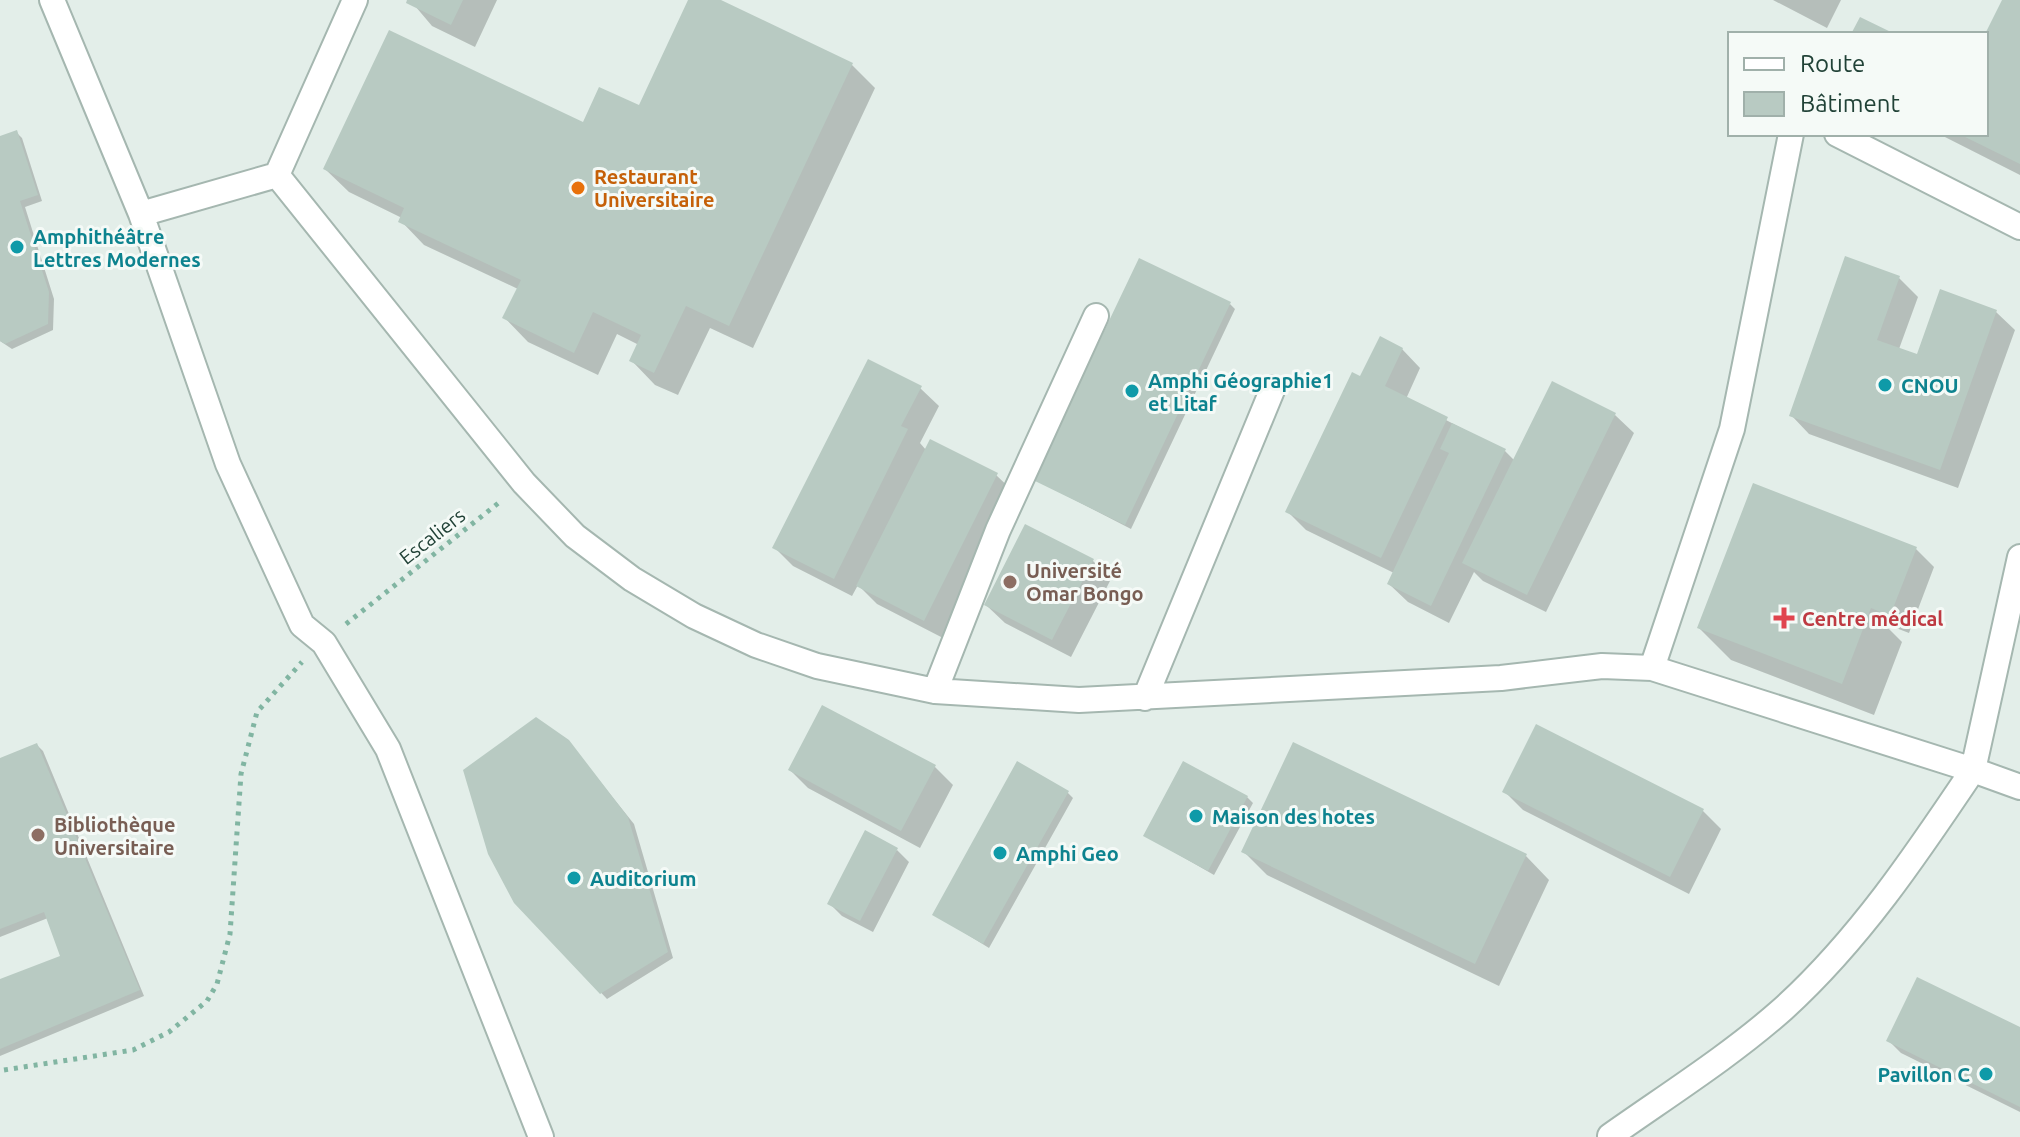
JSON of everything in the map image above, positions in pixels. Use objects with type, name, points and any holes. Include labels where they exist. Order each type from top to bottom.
[{"type":"lane","points":[[52,0],[141,214],[228,464],[302,625],[324,643],[388,749],[541,1137]]},
{"type":"lane","points":[[141,214],[277,175],[355,0]]},
{"type":"lane","points":[[1652,668],[1732,429],[1791,136]]},
{"type":"lane","points":[[1841,136],[2020,227]]},
{"type":"lane","points":[[277,175],[524,483],[575,536],[632,579],[694,616],[756,645],[817,666],[935,691],[1064,700],[1501,678],[1602,666],[1652,668],[2020,787]]},
{"type":"lane","points":[[935,691],[998,530],[1096,316]]},
{"type":"lane","points":[[1145,698],[1273,388]]},
{"type":"lane","points":[[1610,1136],[1783,1008],[1869,919],[1973,770],[2020,557]]},
{"type":"path","name":"Escaliers","points":[[359,613],[524,483]]},
{"type":"path","points":[[4,1070],[133,1050],[169,1032],[207,1001],[217,984],[230,934],[238,856],[241,774],[257,712],[324,643]]},
{"type":"building","points":[[407,0],[463,0],[451,25],[406,3]]},
{"type":"building","name":"Restaurant Universitaire","points":[[688,0],[721,0],[853,63],[729,326],[686,306],[654,373],[629,361],[641,335],[593,312],[574,353],[502,318],[521,280],[398,222],[404,208],[323,169],[389,30],[583,122],[599,87],[639,105]]},
{"type":"building","points":[[2002,0],[2020,0],[2020,164],[1963,136],[1988,136],[1986,32]]},
{"type":"building","points":[[1860,17],[1891,32],[1852,32]]},
{"type":"building","name":"Amphithéâtre Lettres Modernes","points":[[17,130],[38,195],[20,201],[49,292],[48,324],[5,344],[0,341],[0,136]]},
{"type":"building","name":"CNOU","points":[[1845,256],[1900,276],[1877,340],[1917,354],[1940,289],[1997,310],[1940,470],[1789,416]]},
{"type":"building","name":"Amphi Géographie1 et Litaf","points":[[1139,258],[1231,302],[1125,525],[1033,480]]},
{"type":"building","points":[[1380,336],[1403,348],[1385,386],[1448,417],[1381,558],[1285,512],[1352,372],[1360,376]]},
{"type":"building","points":[[868,359],[922,386],[901,426],[908,429],[834,579],[772,548]]},
{"type":"building","points":[[1552,381],[1616,413],[1527,595],[1462,563]]},
{"type":"building","points":[[1452,423],[1506,449],[1431,606],[1387,584],[1449,453],[1440,449]]},
{"type":"building","points":[[930,439],[998,473],[924,621],[856,586]]},
{"type":"building","points":[[1753,483],[1917,547],[1890,616],[1871,608],[1842,684],[1697,628]]},
{"type":"building","points":[[1025,524],[1094,559],[1052,640],[984,605]]},
{"type":"building","points":[[822,705],[936,765],[901,831],[788,770]]},
{"type":"building","name":"Auditorium","points":[[536,717],[569,740],[628,817],[668,952],[600,994],[514,903],[488,854],[463,770]]},
{"type":"building","points":[[1536,724],[1704,809],[1670,877],[1502,792]]},
{"type":"building","points":[[1293,742],[1527,854],[1475,964],[1241,852]]},
{"type":"building","name":"Bibliothèque Universitaire","points":[[37,743],[140,990],[0,1049],[0,979],[60,956],[44,912],[0,929],[0,758]]},
{"type":"building","name":"Amphi Geo","points":[[1017,761],[1069,791],[983,944],[932,915]]},
{"type":"building","name":"Maison des hotes","points":[[1183,761],[1248,796],[1208,871],[1143,836]]},
{"type":"building","points":[[865,830],[898,848],[860,921],[827,904]]},
{"type":"building","name":"Pavillon C","points":[[1917,977],[2020,1027],[2020,1107],[1886,1041]]},
{"type":"place","name":"Restaurant Universitaire","points":[[578,188]]},
{"type":"place","name":"Amphithéâtre Lettres Modernes","points":[[17,247]]},
{"type":"place","name":"CNOU","points":[[1885,385]]},
{"type":"place","name":"Amphi Géographie1 et Litaf","points":[[1132,391]]},
{"type":"place","name":"Université Omar Bongo","points":[[1010,582]]},
{"type":"place","name":"Centre médical","points":[[1784,618]]},
{"type":"place","name":"Maison des hotes","points":[[1196,816]]},
{"type":"place","name":"Bibliothèque Universitaire","points":[[38,835]]},
{"type":"place","name":"Amphi Geo","points":[[1000,853]]},
{"type":"place","name":"Auditorium","points":[[574,878]]},
{"type":"place","name":"Pavillon C","points":[[1986,1074]]}]
